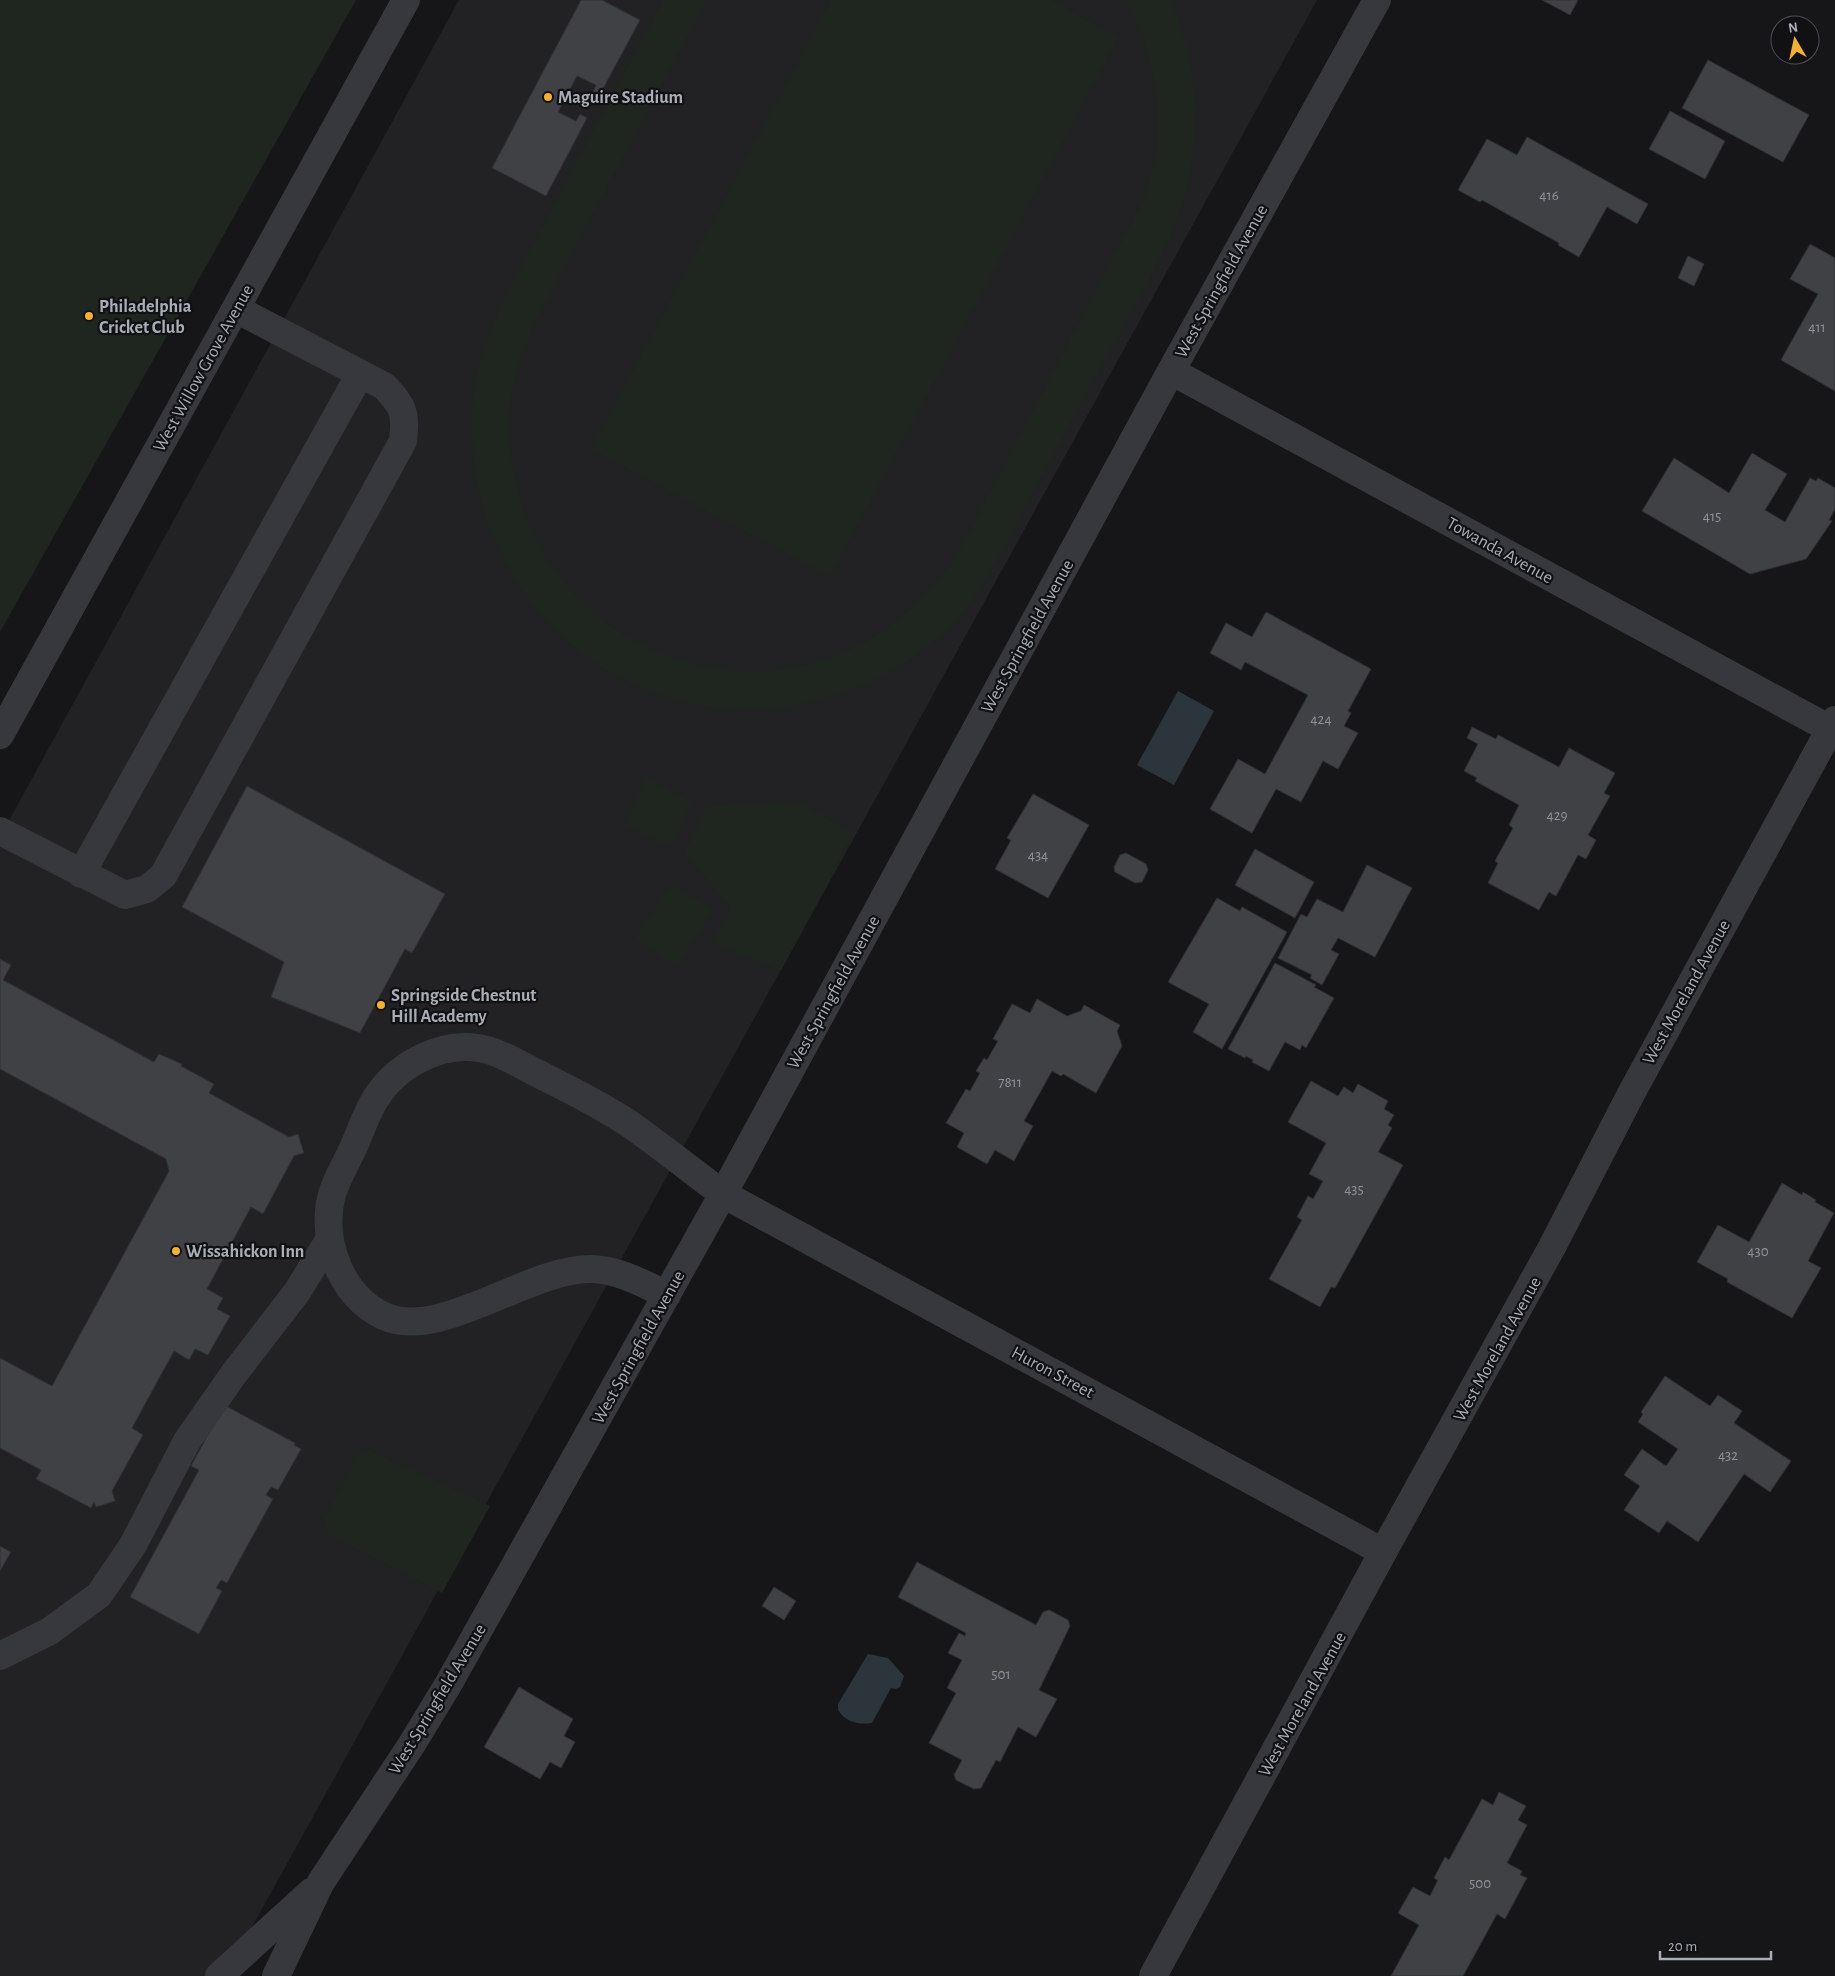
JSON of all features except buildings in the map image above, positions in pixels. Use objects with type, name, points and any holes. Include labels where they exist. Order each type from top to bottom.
[{"type":"street","name":"West Willow Grove Avenue","points":[[1,730],[406,0]]},
{"type":"street","name":"West Springfield Avenue","points":[[276,1976],[321,1882],[412,1744],[449,1683],[667,1295],[1171,371],[1377,0]]},
{"type":"street","points":[[0,831],[81,874],[126,895],[147,889],[163,876],[403,442],[405,422],[401,404],[384,386],[236,309]]},
{"type":"street","name":"Towanda Avenue","points":[[1171,371],[1832,725]]},
{"type":"street","points":[[81,874],[360,374]]},
{"type":"street","name":"West Moreland Avenue","points":[[1153,1976],[1383,1552],[1552,1247],[1636,1084],[1832,725]]},
{"type":"street","name":"Huron Street","points":[[329,1240],[328,1221],[333,1193],[375,1099],[401,1070],[424,1057],[453,1048],[478,1048],[502,1056],[602,1107],[630,1124],[723,1194],[1383,1552]]},
{"type":"street","points":[[329,1240],[340,1272],[350,1288],[366,1304],[384,1316],[406,1322],[457,1312],[560,1273],[590,1269],[623,1274],[667,1295]]},
{"type":"street","points":[[0,1656],[50,1630],[99,1595],[132,1545],[187,1442],[233,1375],[297,1292],[329,1240]]},
{"type":"street","points":[[219,1976],[321,1882]]},
{"type":"shaded area","name":"Philadelphia Cricket Club","points":[[0,0],[356,0],[0,632]]},
{"type":"shaded area","name":"Springside Chestnut Hill Academy","points":[[459,0],[1317,0],[225,1976],[0,1976],[0,837]]},
{"type":"shaded area","points":[[663,0],[707,0],[533,326],[517,371],[511,398],[509,415],[510,449],[520,499],[532,531],[558,574],[591,610],[630,638],[673,658],[719,669],[767,671],[815,663],[862,644],[889,627],[914,606],[936,583],[956,557],[1145,197],[1156,156],[1158,116],[1156,95],[1149,55],[1125,0],[1170,0],[1181,27],[1189,56],[1194,86],[1194,146],[1190,175],[1172,232],[1148,281],[999,557],[978,593],[950,627],[935,641],[885,674],[849,691],[830,697],[760,709],[694,704],[632,684],[578,650],[532,604],[498,548],[477,484],[472,414],[473,399],[478,370],[492,327],[504,299]]},
{"type":"shaded area","points":[[831,0],[1051,0],[1119,37],[830,577],[591,449]]},
{"type":"shaded area","points":[[1178,691],[1214,711],[1174,785],[1137,765]]},
{"type":"shaded area","points":[[646,778],[693,802],[670,847],[624,825]]},
{"type":"shaded area","points":[[799,802],[854,833],[781,971],[712,943],[731,908],[684,853],[707,806]]},
{"type":"shaded area","points":[[671,883],[713,910],[677,966],[635,939]]},
{"type":"shaded area","points":[[370,1450],[490,1506],[442,1593],[328,1534],[324,1519],[358,1454]]},
{"type":"shaded area","points":[[868,1654],[888,1658],[904,1676],[900,1687],[896,1689],[891,1688],[872,1723],[861,1724],[848,1720],[841,1714],[838,1710],[838,1704]]},
{"type":"place","name":"Maguire Stadium","points":[[548,97]]},
{"type":"place","name":"Philadelphia Cricket Club","points":[[89,316]]},
{"type":"place","name":"Springside Chestnut Hill Academy","points":[[381,1005]]},
{"type":"place","name":"Wissahickon Inn","points":[[176,1251]]}]
